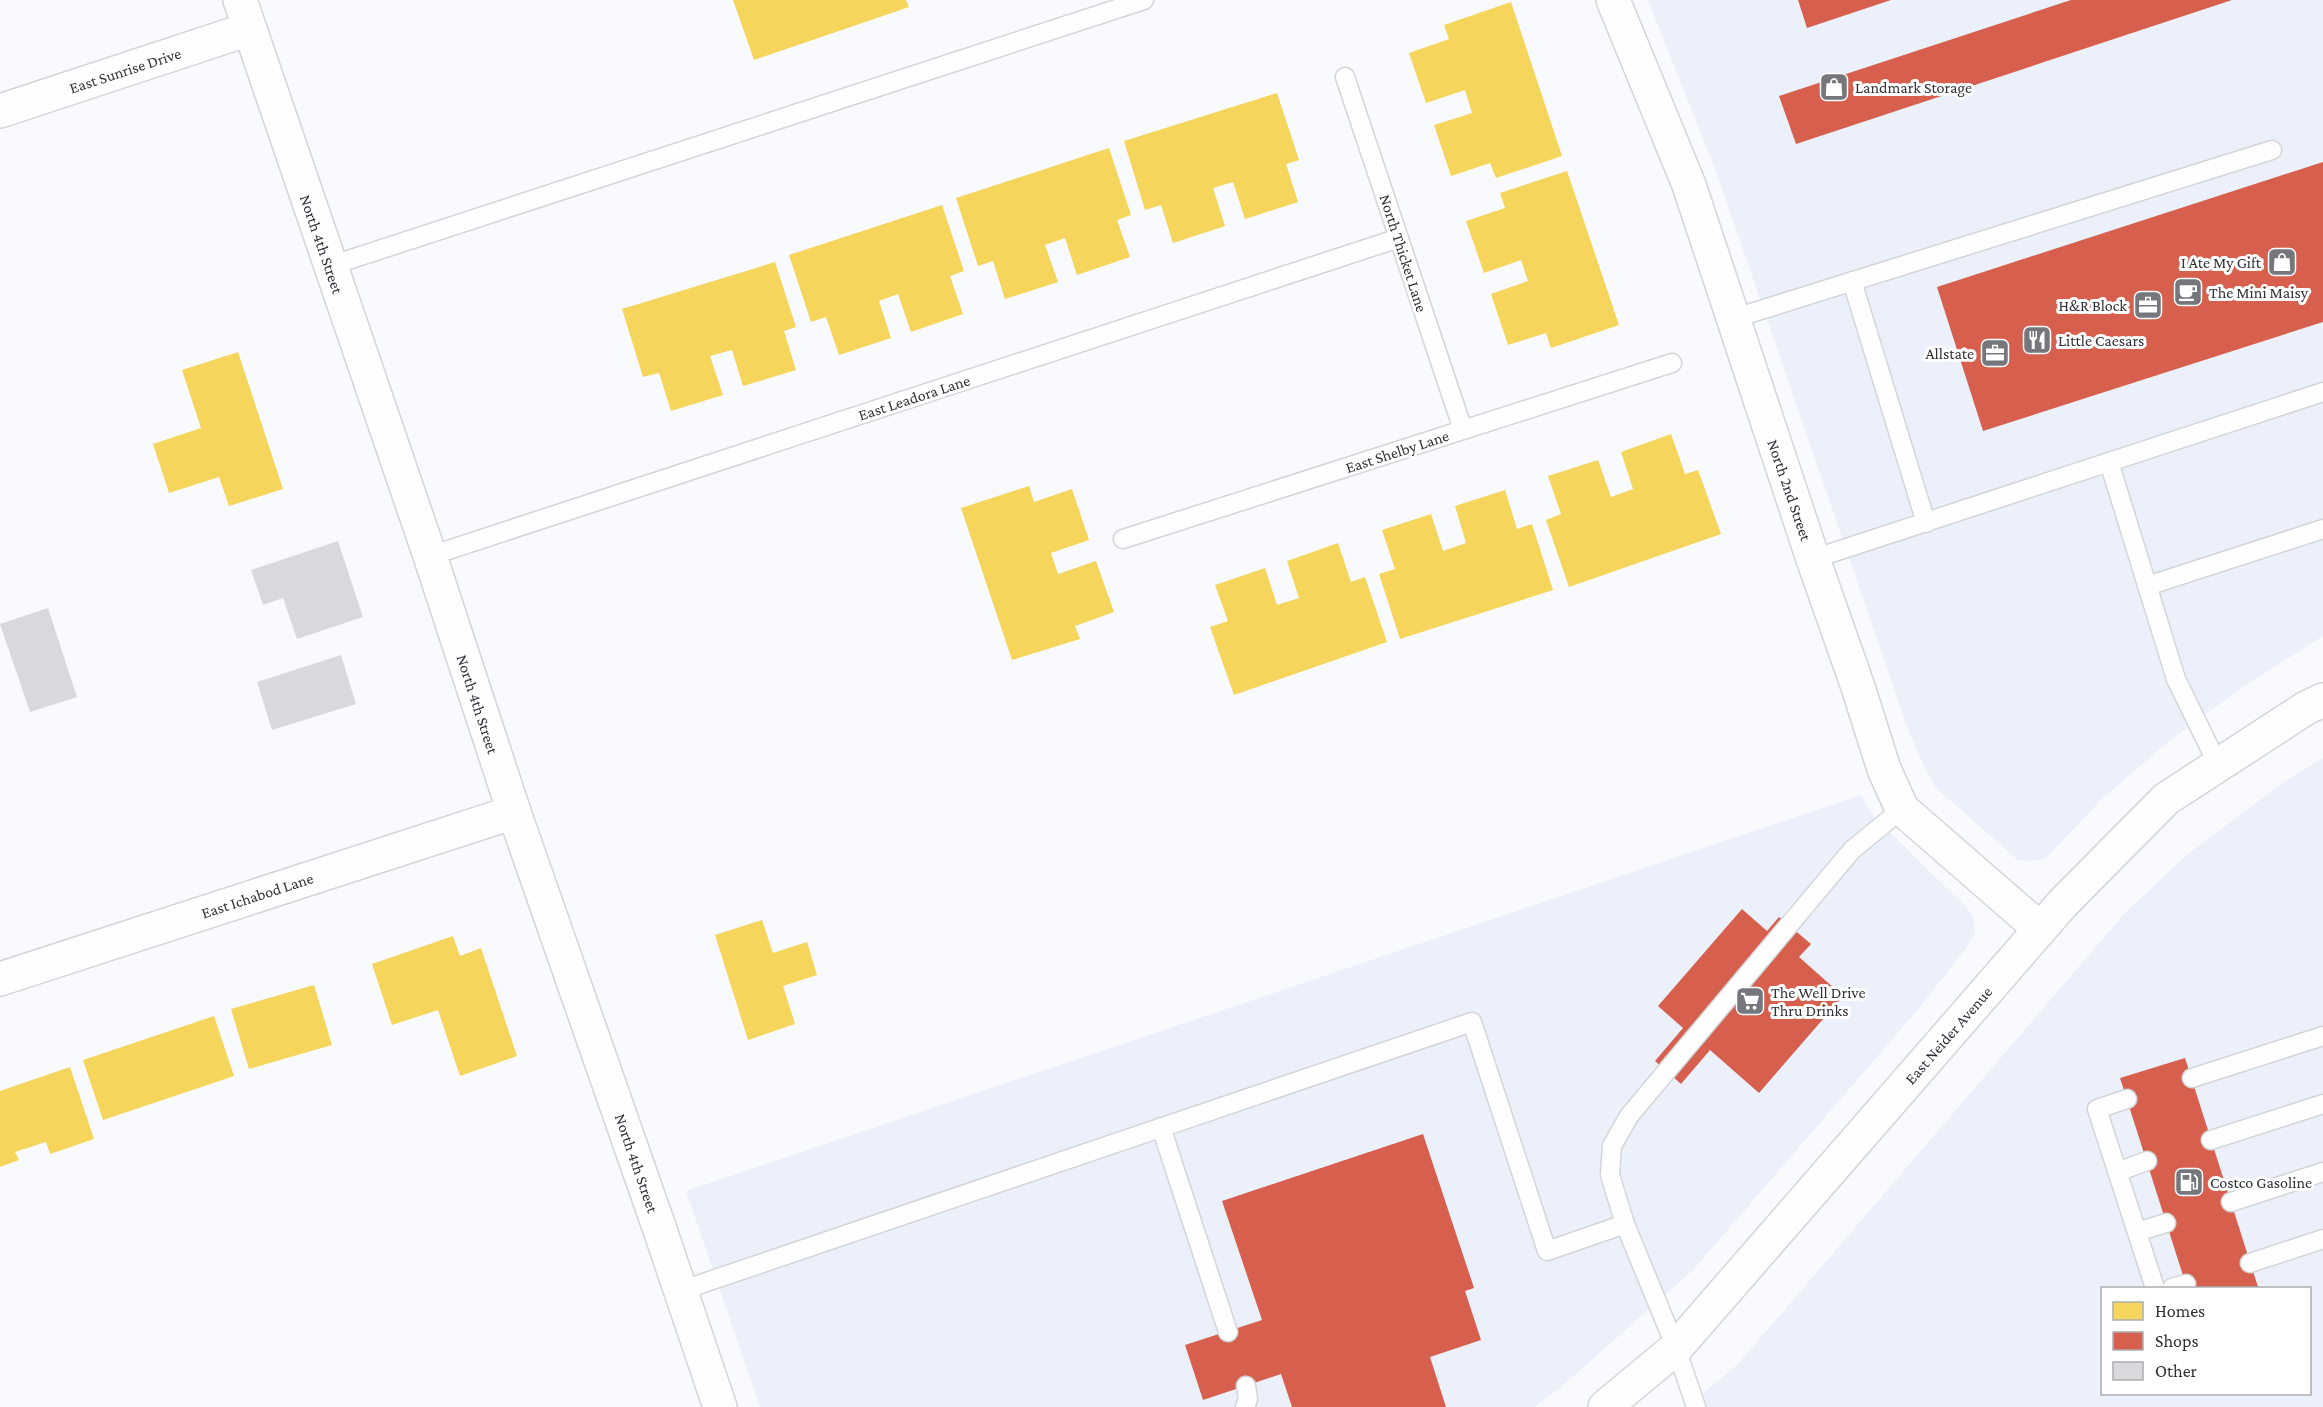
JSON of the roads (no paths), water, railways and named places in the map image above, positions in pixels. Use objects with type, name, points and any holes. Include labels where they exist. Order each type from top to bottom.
[{"type":"main road","name":"North 2nd Street","points":[[1613,0],[1689,185],[1884,770],[1902,809],[2040,929]]},
{"type":"main road","name":"North 4th Street","points":[[244,14],[430,556],[514,812],[720,1407]]},
{"type":"main road","name":"East Sunrise Drive","points":[[0,111],[244,14]]},
{"type":"main road","name":"East Neider Avenue","points":[[1605,1407],[1677,1348],[2063,903],[2166,799],[2323,700]]},
{"type":"main road","name":"East Ichabod Lane","points":[[0,979],[514,812]]},
{"type":"lane","points":[[330,266],[1144,0]]},
{"type":"lane","name":"North Thicket Lane","points":[[1345,77],[1463,430]]},
{"type":"lane","points":[[1732,319],[2272,150]]},
{"type":"lane","name":"East Leadora Lane","points":[[430,556],[1399,238]]},
{"type":"lane","points":[[1852,281],[1926,522]]},
{"type":"lane","name":"East Shelby Lane","points":[[1123,539],[1672,363]]},
{"type":"lane","points":[[1813,559],[2323,392]]},
{"type":"lane","points":[[2109,462],[2176,679],[2218,765]]},
{"type":"lane","points":[[2147,586],[2323,529]]},
{"type":"lane","points":[[1696,1407],[1677,1348],[1625,1224],[1610,1175],[1612,1146],[1629,1116],[1852,850],[1902,809]]},
{"type":"lane","points":[[680,1291],[1472,1022],[1547,1251],[1625,1224]]},
{"type":"lane","points":[[2192,1078],[2323,1036]]},
{"type":"lane","points":[[2127,1099],[2097,1109],[2155,1287]]},
{"type":"lane","points":[[2211,1140],[2323,1104]]},
{"type":"lane","points":[[1161,1128],[1228,1332]]},
{"type":"lane","points":[[2117,1172],[2147,1161]]},
{"type":"lane","points":[[2231,1202],[2323,1172]]},
{"type":"lane","points":[[2137,1232],[2166,1223]]},
{"type":"lane","points":[[2250,1263],[2323,1239]]},
{"type":"lane","points":[[1245,1407],[1248,1399],[1246,1386]]},
{"type":"place","name":"Landmark Storage","points":[[1834,87]]},
{"type":"place","name":"I Ate My Gift","points":[[2282,262]]},
{"type":"place","name":"The Mini Maisy","points":[[2188,292]]},
{"type":"place","name":"H&R Block","points":[[2148,305]]},
{"type":"place","name":"Little Caesars","points":[[2037,340]]},
{"type":"place","name":"Allstate","points":[[1995,353]]},
{"type":"place","name":"The Well Drive Thru Drinks","points":[[1750,1001]]},
{"type":"place","name":"Costco Gasoline","points":[[2189,1182]]}]
